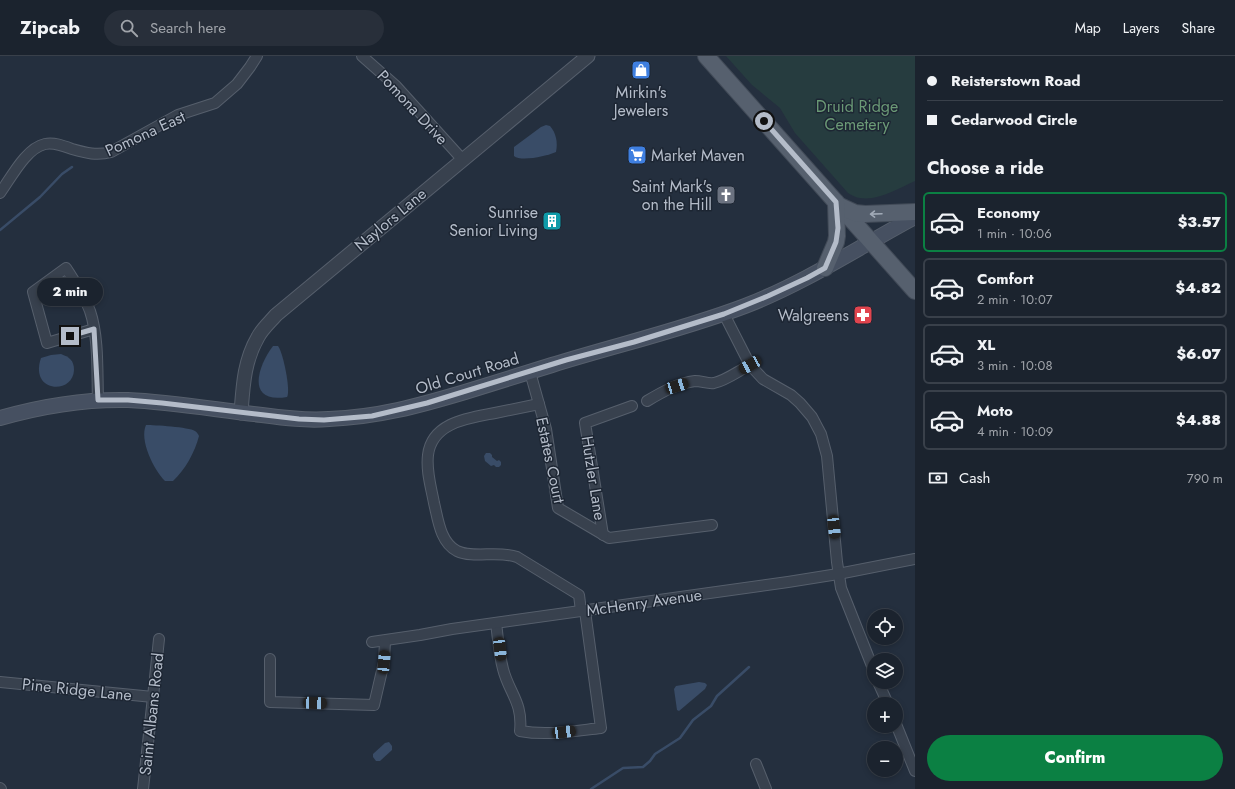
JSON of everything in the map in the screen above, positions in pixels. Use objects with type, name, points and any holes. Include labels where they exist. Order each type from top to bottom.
[{"type":"main road","points":[[706,56],[915,291]]},
{"type":"main road","points":[[837,204],[855,213],[915,212]]},
{"type":"main road","points":[[825,268],[836,242],[837,204]]},
{"type":"main road","name":"Old Court Road","points":[[0,418],[71,402],[98,400],[128,400],[299,419],[324,420],[372,416],[427,403],[566,360],[634,342],[724,314],[789,287],[915,216]]},
{"type":"street","name":"Pomona East","points":[[0,193],[29,152],[37,147],[46,144],[54,144],[95,154],[112,152],[178,115],[215,103],[236,84],[257,56]]},
{"type":"street","name":"Pomona Drive","points":[[362,56],[396,86],[462,159]]},
{"type":"street","name":"Naylors Lane","points":[[241,413],[245,369],[248,356],[258,336],[265,328],[296,298],[588,56]]},
{"type":"street","points":[[94,329],[47,343],[33,292],[66,268],[83,295],[90,312],[94,329],[98,400]]},
{"type":"street","points":[[724,314],[750,365],[763,379],[791,395],[804,407],[812,417],[821,434],[827,456],[838,574],[847,603],[867,653]]},
{"type":"street","points":[[647,401],[666,390],[688,383],[703,381],[711,383],[725,379],[750,365]]},
{"type":"street","name":"Estates Court","points":[[530,372],[546,429],[558,508],[609,538],[712,525]]},
{"type":"street","points":[[496,623],[503,671],[516,698],[519,710],[521,720],[520,731],[551,734],[601,728],[583,611],[579,595],[516,557],[507,554],[463,553],[450,546],[440,530],[428,474],[428,454],[430,446],[440,431],[449,425],[470,418],[539,404]]},
{"type":"street","name":"Hutzler Lane","points":[[603,535],[585,423],[632,406]]},
{"type":"street","name":"McHenry Avenue","points":[[372,642],[452,629],[838,574],[915,559]]},
{"type":"street","name":"Saint Albans Road","points":[[143,789],[159,639]]},
{"type":"street","points":[[270,660],[270,702],[374,705],[384,662],[385,641]]},
{"type":"street","name":"Pine Ridge Lane","points":[[0,682],[153,697]]},
{"type":"street","points":[[900,733],[915,771]]},
{"type":"street","points":[[756,764],[766,789]]},
{"type":"green space","name":"Druid Ridge Cemetery","points":[[726,56],[915,56],[915,181],[882,196],[874,198],[858,198],[848,193],[795,133],[780,108],[752,85]]},
{"type":"water","points":[[546,125],[550,126],[555,135],[557,141],[556,152],[541,157],[517,158],[514,156],[514,147]]},
{"type":"water","points":[[273,346],[278,346],[282,356],[288,387],[287,397],[274,398],[265,395],[260,389],[260,373],[267,355]]},
{"type":"water","points":[[61,354],[70,359],[73,364],[74,370],[72,378],[67,384],[60,386],[46,384],[41,378],[39,370],[41,358]]},
{"type":"water","points":[[146,425],[186,428],[197,432],[199,436],[189,460],[182,472],[173,481],[165,481],[156,470],[152,462],[144,439]]},
{"type":"water","points":[[486,453],[490,453],[497,461],[499,460],[501,465],[499,467],[494,465],[491,466],[485,461],[484,456]]},
{"type":"water","points":[[699,682],[707,685],[705,689],[679,711],[677,710],[674,689],[676,686]]},
{"type":"water","points":[[389,742],[392,746],[392,750],[380,761],[376,761],[373,754],[385,743]]},
{"type":"waterway","points":[[0,230],[40,197],[62,174],[72,167]]},
{"type":"waterway","points":[[591,789],[623,768],[643,767],[655,754],[680,738],[693,720],[711,706],[717,696],[749,667]]},
{"type":"place","name":"Mirkin's Jewelers","points":[[641,70]]},
{"type":"place","name":"Market Maven","points":[[637,155]]},
{"type":"place","name":"Saint Mark's on the Hill","points":[[726,195]]},
{"type":"place","name":"Sunrise Senior Living","points":[[552,221]]},
{"type":"place","name":"Walgreens","points":[[863,315]]},
{"type":"route","points":[[70,336],[94,329],[98,400],[128,400],[162,403],[274,417],[324,420],[372,416],[427,403],[566,360],[634,342],[746,306],[789,287],[825,268],[837,236],[836,202],[764,121]]}]
